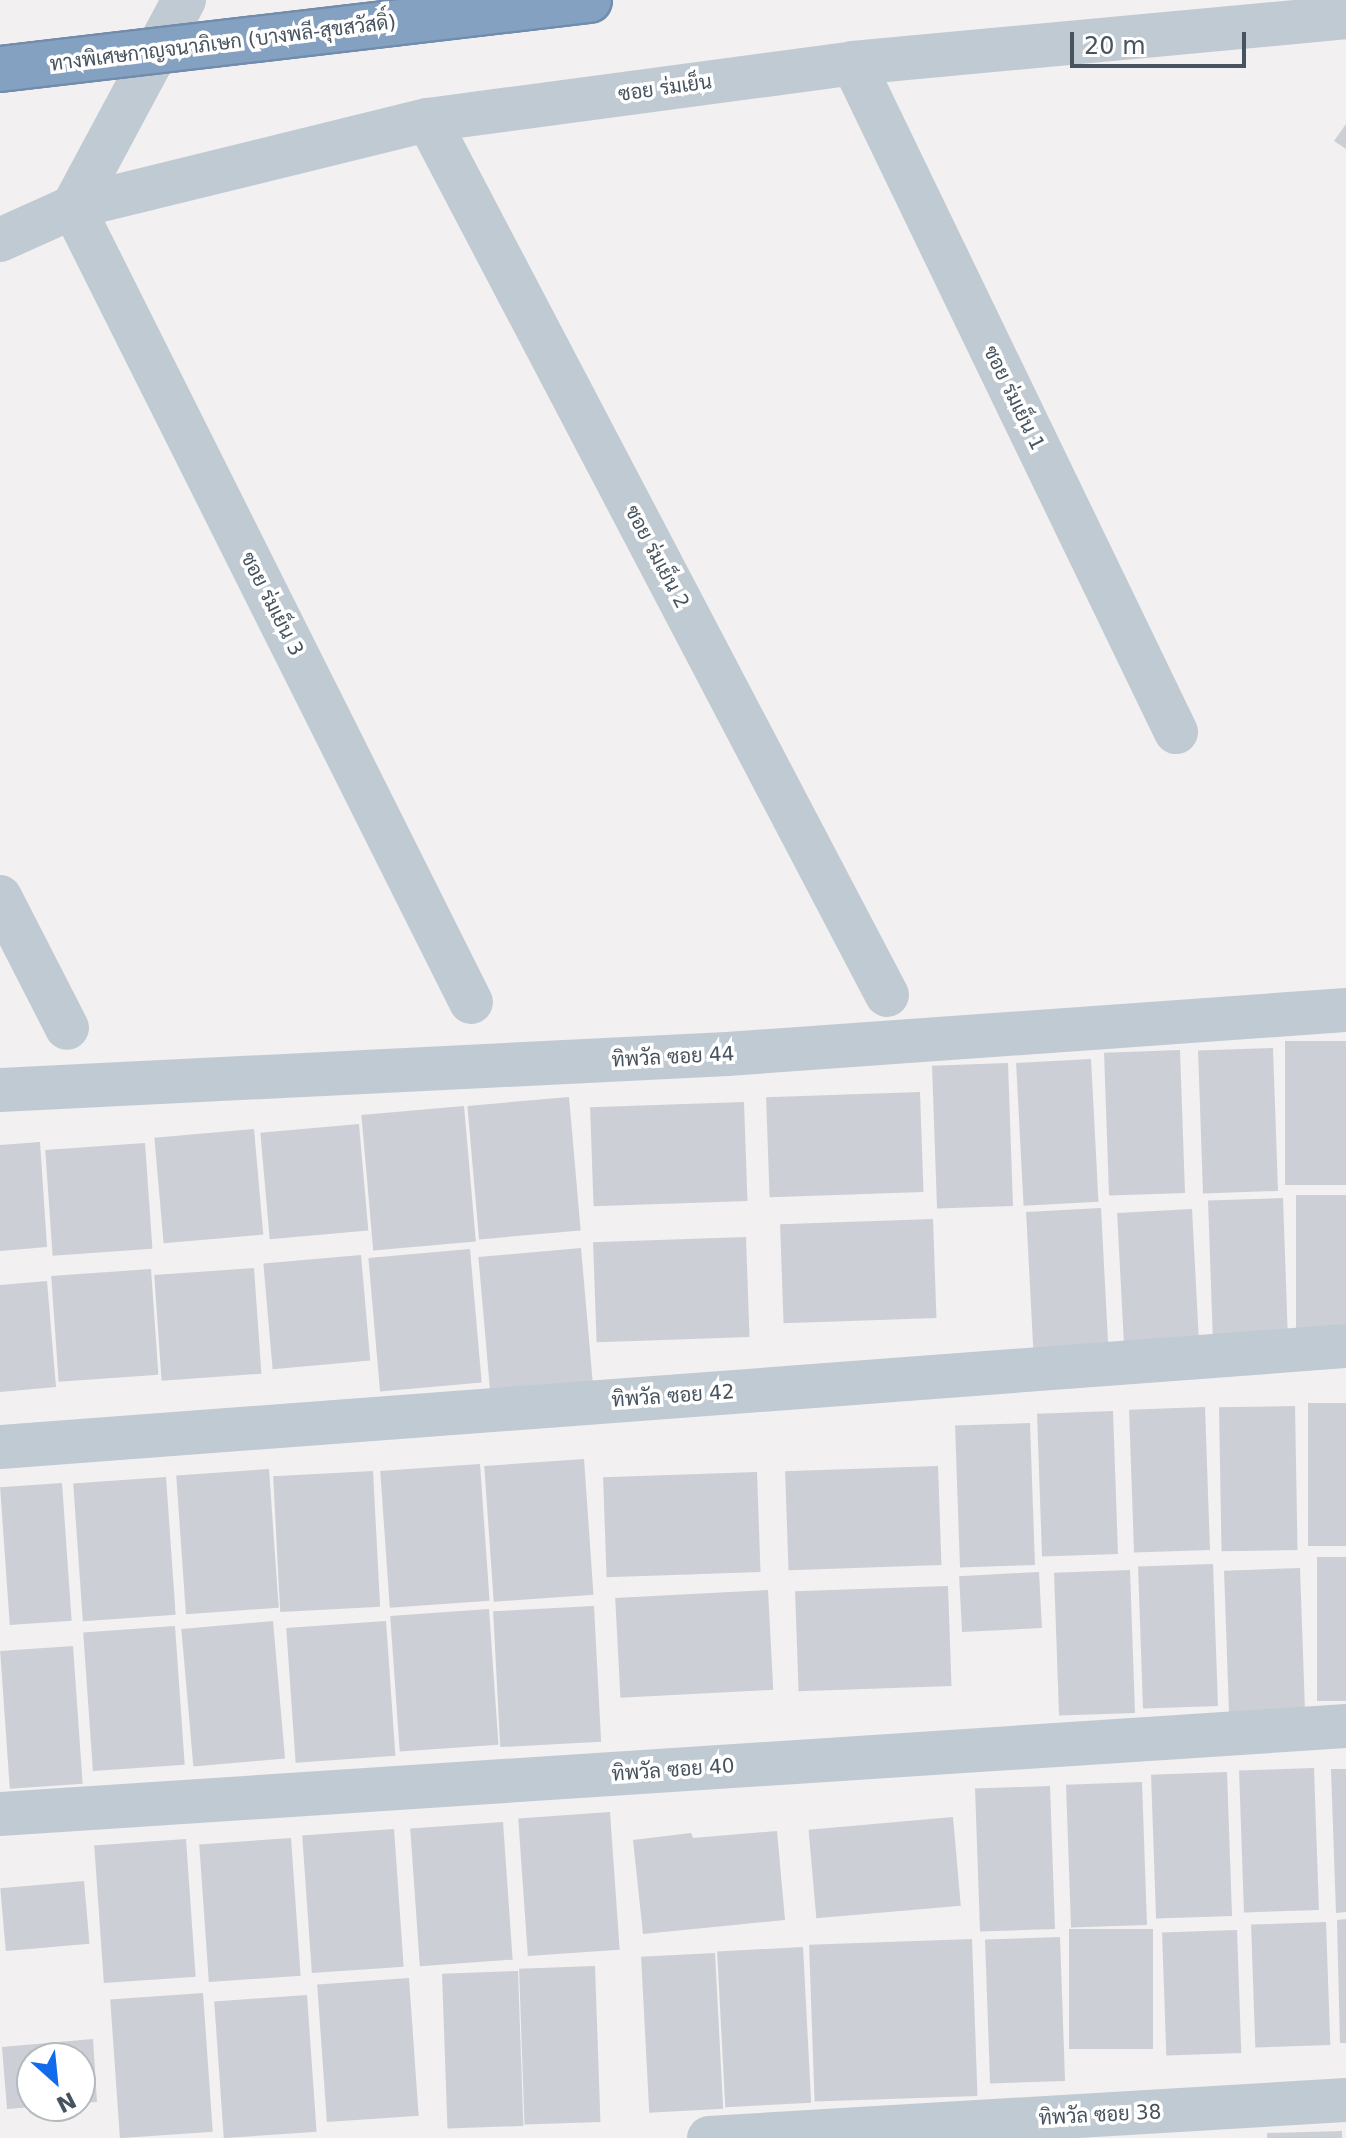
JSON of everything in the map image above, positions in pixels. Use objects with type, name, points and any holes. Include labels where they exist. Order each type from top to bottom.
[{"type":"highway","name":"ทางพิเศษกาญจนาภิเษก (บางพลี-สุขสวัสดิ์)","points":[[0,69],[589,0]]},
{"type":"street","points":[[73,207],[184,0]]},
{"type":"street","name":"ซอย ร่มเย็น","points":[[0,240],[73,207],[428,120],[853,63],[1346,17]]},
{"type":"street","name":"ซอย ร่มเย็น 1","points":[[853,63],[1176,732]]},
{"type":"street","name":"ซอย ร่มเย็น 2","points":[[428,120],[887,995]]},
{"type":"street","name":"ซอย ร่มเย็น 3","points":[[73,207],[471,1002]]},
{"type":"street","points":[[0,897],[67,1028]]},
{"type":"street","name":"ทิพวัล ซอย 44","points":[[0,1090],[727,1054],[1346,1010]]},
{"type":"street","name":"ทิพวัล ซอย 42","points":[[0,1447],[1346,1346]]},
{"type":"street","name":"ทิพวัล ซอย 40","points":[[0,1814],[1346,1726]]},
{"type":"street","name":"ทิพวัล ซอย 38","points":[[709,2138],[1346,2100]]},
{"type":"building","points":[[1346,124],[1346,149],[1334,141]]},
{"type":"building","points":[[1285,1041],[1346,1041],[1346,1185],[1285,1185]]},
{"type":"building","points":[[1273,1048],[1278,1191],[1203,1194],[1198,1051]]},
{"type":"building","points":[[1180,1050],[1185,1193],[1109,1196],[1104,1053]]},
{"type":"building","points":[[1091,1059],[1098,1202],[1024,1206],[1016,1063]]},
{"type":"building","points":[[1008,1063],[1013,1206],[937,1209],[932,1066]]},
{"type":"building","points":[[920,1092],[923,1192],[770,1197],[766,1097]]},
{"type":"building","points":[[569,1097],[581,1230],[479,1239],[467,1106]]},
{"type":"building","points":[[744,1102],[747,1201],[594,1206],[590,1107]]},
{"type":"building","points":[[464,1106],[476,1241],[373,1250],[361,1115]]},
{"type":"building","points":[[359,1124],[368,1231],[270,1239],[260,1133]]},
{"type":"building","points":[[254,1129],[263,1235],[164,1243],[154,1138]]},
{"type":"building","points":[[40,1142],[47,1247],[0,1251],[0,1145]]},
{"type":"building","points":[[145,1143],[152,1249],[53,1256],[45,1150]]},
{"type":"building","points":[[1296,1195],[1346,1195],[1346,1339],[1296,1339]]},
{"type":"building","points":[[1283,1198],[1288,1341],[1213,1344],[1208,1201]]},
{"type":"building","points":[[1101,1208],[1109,1352],[1034,1356],[1026,1212]]},
{"type":"building","points":[[1192,1209],[1199,1352],[1125,1356],[1117,1213]]},
{"type":"building","points":[[933,1219],[936,1318],[784,1323],[780,1224]]},
{"type":"building","points":[[746,1237],[749,1337],[597,1342],[593,1242]]},
{"type":"building","points":[[581,1248],[593,1383],[490,1392],[478,1257]]},
{"type":"building","points":[[470,1249],[482,1382],[380,1391],[368,1258]]},
{"type":"building","points":[[361,1255],[370,1361],[273,1369],[263,1264]]},
{"type":"building","points":[[254,1268],[261,1374],[162,1381],[154,1275]]},
{"type":"building","points":[[151,1269],[158,1375],[59,1382],[51,1276]]},
{"type":"building","points":[[47,1281],[56,1387],[0,1392],[0,1285]]},
{"type":"building","points":[[1308,1403],[1346,1403],[1346,1546],[1308,1546]]},
{"type":"building","points":[[1295,1406],[1298,1550],[1222,1551],[1219,1407]]},
{"type":"building","points":[[1205,1407],[1210,1550],[1134,1553],[1129,1410]]},
{"type":"building","points":[[1113,1411],[1118,1554],[1042,1557],[1037,1414]]},
{"type":"building","points":[[1030,1423],[1035,1565],[960,1568],[955,1426]]},
{"type":"building","points":[[584,1459],[593,1595],[494,1602],[484,1466]]},
{"type":"building","points":[[480,1464],[490,1601],[390,1608],[380,1471]]},
{"type":"building","points":[[938,1466],[941,1565],[789,1570],[785,1471]]},
{"type":"building","points":[[269,1469],[279,1608],[186,1614],[176,1475]]},
{"type":"building","points":[[373,1471],[380,1607],[280,1612],[273,1476]]},
{"type":"building","points":[[757,1472],[760,1572],[607,1577],[603,1477]]},
{"type":"building","points":[[166,1477],[176,1615],[83,1621],[73,1483]]},
{"type":"building","points":[[62,1483],[72,1621],[10,1625],[0,1487]]},
{"type":"building","points":[[1317,1557],[1346,1557],[1346,1701],[1317,1701]]},
{"type":"building","points":[[1213,1564],[1218,1706],[1143,1709],[1138,1567]]},
{"type":"building","points":[[1300,1568],[1305,1711],[1229,1714],[1224,1571]]},
{"type":"building","points":[[1130,1570],[1135,1713],[1059,1716],[1054,1573]]},
{"type":"building","points":[[1039,1572],[1042,1628],[962,1632],[959,1576]]},
{"type":"building","points":[[948,1586],[951,1686],[799,1691],[795,1591]]},
{"type":"building","points":[[768,1590],[773,1690],[620,1698],[615,1598]]},
{"type":"building","points":[[594,1606],[601,1742],[500,1747],[493,1611]]},
{"type":"building","points":[[489,1609],[498,1745],[400,1752],[390,1616]]},
{"type":"building","points":[[273,1621],[285,1758],[193,1766],[181,1629]]},
{"type":"building","points":[[386,1621],[395,1756],[296,1763],[286,1628]]},
{"type":"building","points":[[175,1626],[185,1765],[93,1771],[83,1632]]},
{"type":"building","points":[[73,1646],[83,1784],[10,1789],[0,1651]]},
{"type":"building","points":[[1314,1768],[1319,1910],[1244,1913],[1239,1771]]},
{"type":"building","points":[[1331,1769],[1346,1769],[1346,1912],[1336,1913]]},
{"type":"building","points":[[1227,1772],[1232,1916],[1156,1919],[1151,1775]]},
{"type":"building","points":[[1142,1782],[1147,1925],[1071,1928],[1066,1785]]},
{"type":"building","points":[[1050,1786],[1055,1929],[980,1932],[975,1789]]},
{"type":"building","points":[[610,1812],[620,1950],[528,1956],[518,1818]]},
{"type":"building","points":[[953,1817],[961,1906],[816,1918],[809,1830]]},
{"type":"building","points":[[503,1822],[513,1960],[420,1966],[410,1828]]},
{"type":"building","points":[[394,1829],[404,1967],[312,1973],[302,1835]]},
{"type":"building","points":[[777,1831],[785,1920],[643,1934],[633,1840],[691,1833],[693,1838]]},
{"type":"building","points":[[291,1838],[301,1976],[209,1982],[199,1844]]},
{"type":"building","points":[[186,1839],[196,1977],[104,1983],[94,1845]]},
{"type":"building","points":[[84,1881],[89,1944],[6,1951],[0,1888]]},
{"type":"building","points":[[1346,1919],[1346,2043],[1340,2043],[1337,1920]]},
{"type":"building","points":[[1326,1922],[1330,2045],[1255,2048],[1251,1925]]},
{"type":"building","points":[[1069,1929],[1153,1929],[1153,2049],[1069,2049]]},
{"type":"building","points":[[1237,1930],[1241,2053],[1166,2056],[1162,1933]]},
{"type":"building","points":[[1060,1937],[1065,2081],[990,2084],[985,1940]]},
{"type":"building","points":[[972,1939],[977,2096],[815,2102],[809,1945]]},
{"type":"building","points":[[803,1947],[811,2103],[725,2107],[717,1952]]},
{"type":"building","points":[[715,1953],[723,2109],[649,2113],[641,1957]]},
{"type":"building","points":[[595,1966],[600,2122],[524,2125],[519,1969]]},
{"type":"building","points":[[518,1971],[523,2126],[447,2129],[442,1974]]},
{"type":"building","points":[[409,1978],[419,2116],[327,2122],[317,1984]]},
{"type":"building","points":[[203,1993],[213,2132],[120,2138],[110,1999]]},
{"type":"building","points":[[307,1995],[317,2132],[224,2138],[214,2001]]},
{"type":"building","points":[[93,2039],[93,2042],[59,2042]]},
{"type":"building","points":[[16,2046],[16,2108],[7,2109],[2,2047]]},
{"type":"building","points":[[1342,2131],[1342,2138],[1267,2138],[1267,2133]]}]
